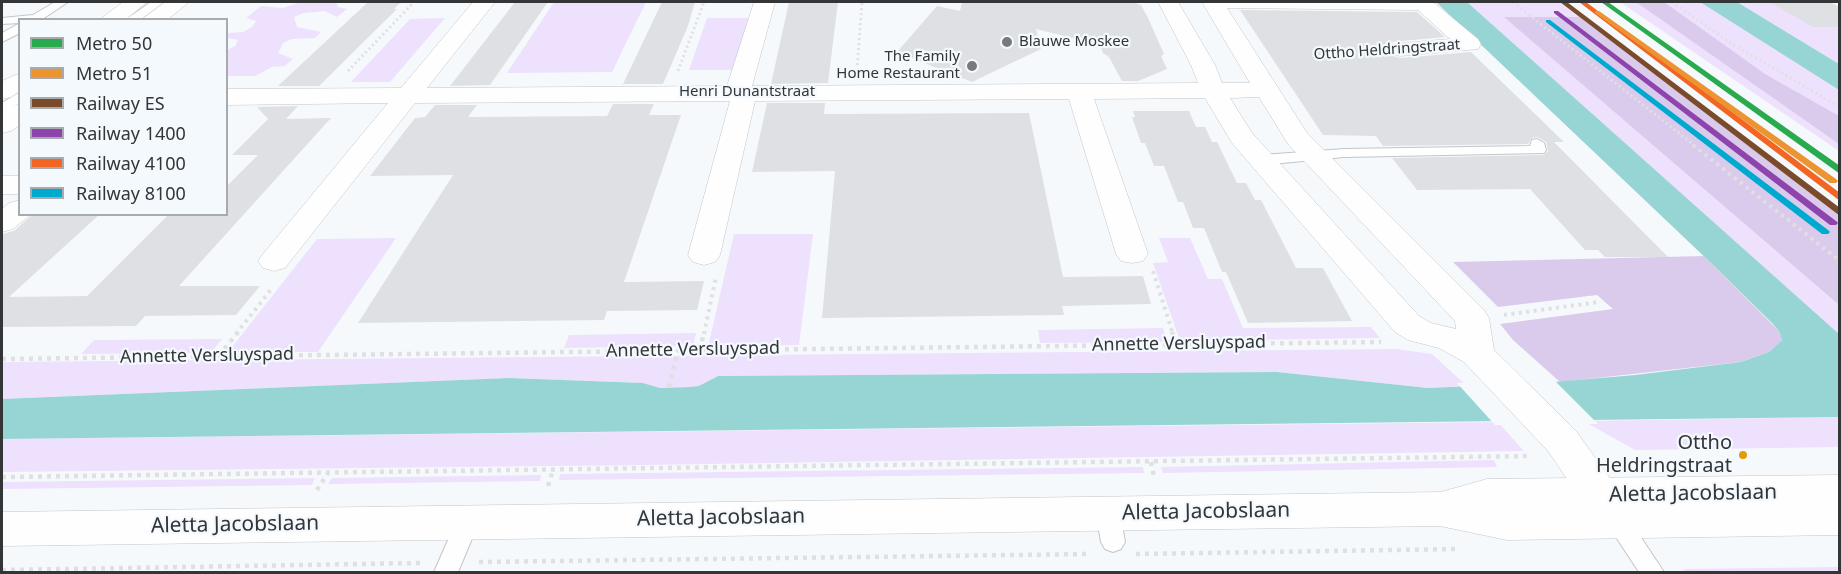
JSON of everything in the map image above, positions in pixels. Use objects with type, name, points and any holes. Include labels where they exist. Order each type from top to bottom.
[{"type":"street","points":[[113,18],[136,2]]},
{"type":"street","points":[[155,18],[178,2]]},
{"type":"street","points":[[274,261],[411,95],[484,2]]},
{"type":"street","points":[[704,255],[743,102],[738,92],[764,2]]},
{"type":"street","points":[[1168,2],[1203,65],[1214,90],[1242,137],[1262,160],[1407,324],[1420,332],[1450,339],[1485,361],[1567,448],[1609,507]]},
{"type":"street","name":"Ottho Heldringstraat","points":[[1212,2],[1423,4],[1470,44],[1400,49]]},
{"type":"street","name":"Ottho Heldringstraat","points":[[1212,2],[1257,59],[1267,90],[1297,138],[1472,318],[1485,361]]},
{"type":"street","points":[[2,92],[18,81]]},
{"type":"street","points":[[1079,90],[1132,254]]},
{"type":"street","name":"Henri Dunantstraat","points":[[228,97],[1267,90]]},
{"type":"street","points":[[2,125],[18,113]]},
{"type":"street","points":[[2,185],[18,185]]},
{"type":"street","points":[[2,223],[18,211]]},
{"type":"street","name":"Aletta Jacobslaan","points":[[2,529],[467,522],[1113,541],[1440,509],[1507,523],[1609,507],[1839,491]]},
{"type":"street","name":"Aletta Jacobslaan","points":[[1609,507],[1839,518]]},
{"type":"lane","points":[[35,18],[62,2]]},
{"type":"lane","points":[[134,18],[158,2]]},
{"type":"lane","points":[[2,21],[18,20]]},
{"type":"lane","points":[[2,38],[18,28]]},
{"type":"lane","points":[[2,109],[18,97]]},
{"type":"lane","points":[[1262,160],[1312,156],[1539,150],[1537,143]]},
{"type":"lane","points":[[1609,507],[1652,573]]},
{"type":"lane","points":[[448,568],[467,522]]},
{"type":"path","points":[[325,96],[414,2]]},
{"type":"path","points":[[670,93],[704,2]]},
{"type":"path","points":[[855,92],[862,2]]},
{"type":"path","points":[[1513,2],[1839,261]]},
{"type":"path","points":[[1672,2],[1734,45],[1839,107]]},
{"type":"path","name":"Ottho Heldringstraat","points":[[1257,59],[1400,49]]},
{"type":"path","points":[[1132,254],[1134,262],[1151,262],[1176,345]]},
{"type":"path","points":[[700,350],[719,265],[702,265],[704,255]]},
{"type":"path","points":[[219,357],[287,270],[266,270],[274,261]]},
{"type":"path","points":[[1499,315],[1599,302]]},
{"type":"path","name":"Annette Versluyspad","points":[[2,359],[1385,342]]},
{"type":"path","points":[[669,387],[678,350]]},
{"type":"path","points":[[2,477],[1151,462],[1567,448]]},
{"type":"path","points":[[1151,462],[1154,477]]},
{"type":"path","points":[[548,486],[553,470]]},
{"type":"path","points":[[317,490],[328,473]]},
{"type":"path","points":[[2,570],[448,568],[1113,541],[1469,549]]},
{"type":"shaded area","points":[[301,2],[336,2],[338,7],[347,9],[337,17],[325,11],[304,13],[294,17],[297,27],[321,32],[315,38],[292,39],[283,43],[278,53],[293,59],[285,66],[272,67],[255,76],[228,76],[228,50],[235,46],[238,40],[228,38],[228,33],[243,32],[252,27],[256,21],[246,18],[261,6],[283,8]]},
{"type":"shaded area","points":[[554,2],[646,2],[612,72],[507,73]]},
{"type":"shaded area","points":[[1467,2],[1561,2],[1580,17],[1505,17],[1839,305],[1839,335]]},
{"type":"shaded area","points":[[1620,2],[1700,2],[1839,90],[1839,151]]},
{"type":"shaded area","points":[[1636,2],[1664,2],[1765,74],[1839,116],[1839,144]]},
{"type":"shaded area","points":[[1737,2],[1776,2],[1818,26],[1839,27],[1839,64]]},
{"type":"shaded area","points":[[1504,17],[1580,17],[1839,215],[1839,305]]},
{"type":"shaded area","points":[[445,18],[390,82],[351,82],[410,19]]},
{"type":"shaded area","points":[[707,18],[749,18],[735,70],[689,70]]},
{"type":"shaded area","points":[[734,234],[813,234],[799,345],[708,347]]},
{"type":"shaded area","points":[[396,238],[318,352],[228,352],[317,239]]},
{"type":"shaded area","points":[[1159,238],[1190,238],[1208,279],[1222,279],[1243,328],[1371,327],[1380,338],[1180,341],[1153,263],[1168,262]]},
{"type":"shaded area","points":[[1704,256],[1779,331],[1782,340],[1769,352],[1741,362],[1560,382],[1513,340],[1500,324],[1613,309],[1597,295],[1498,307],[1453,262]]},
{"type":"shaded area","points":[[1163,328],[1167,342],[1040,343],[1038,330]]},
{"type":"shaded area","points":[[696,333],[693,346],[564,348],[569,335]]},
{"type":"shaded area","points":[[222,339],[211,353],[81,354],[94,340]]},
{"type":"shaded area","points":[[1396,349],[1432,354],[1467,386],[1428,388],[1277,372],[718,376],[699,387],[660,388],[643,383],[509,378],[2,399],[2,362]]},
{"type":"shaded area","points":[[1839,417],[1839,447],[1635,450],[1583,421]]},
{"type":"shaded area","points":[[1498,422],[1524,451],[644,465],[2,472],[2,439]]},
{"type":"shaded area","points":[[1494,460],[1497,467],[1163,473],[1161,467]]},
{"type":"shaded area","points":[[1143,467],[1144,473],[559,480],[560,474]]},
{"type":"shaded area","points":[[541,475],[540,481],[328,484],[332,478]]},
{"type":"shaded area","points":[[315,478],[312,485],[2,489],[2,482]]},
{"type":"shaded area","points":[[1839,567],[1839,572],[1685,572],[1683,569]]},
{"type":"water","points":[[1436,2],[1467,2],[1840,335],[1839,417],[2,439],[2,399],[509,378],[643,383],[660,388],[699,386],[718,376],[1277,372],[1428,388],[1542,383],[1635,375],[1741,362],[1769,352],[1782,340],[1779,331],[1772,323],[1711,263]]},
{"type":"water","points":[[1700,2],[1737,2],[1839,64],[1839,90]]},
{"type":"pier","points":[[1553,379],[1598,424],[1495,425],[1457,383]]},
{"type":"building","points":[[368,2],[401,2],[394,9],[397,9],[319,86],[278,86]]},
{"type":"building","points":[[515,2],[548,2],[490,85],[450,86]]},
{"type":"building","points":[[662,2],[695,2],[688,26],[663,84],[623,84]]},
{"type":"building","points":[[789,2],[838,2],[828,83],[771,84]]},
{"type":"building","points":[[962,2],[1133,2],[1141,5],[1148,18],[1164,54],[1161,56],[1167,69],[1138,81],[1122,81],[1100,45],[1036,29],[1041,49],[972,82],[897,52],[937,6],[960,11]]},
{"type":"building","points":[[1769,2],[1830,2],[1839,7],[1839,27],[1813,27]]},
{"type":"building","points":[[1240,10],[1417,12],[1445,37],[1392,42],[1386,49],[1390,55],[1400,58],[1471,52],[1564,142],[1554,142],[1668,257],[1605,257],[1598,250],[1585,250],[1530,189],[1417,190],[1392,158],[1544,155],[1548,151],[1546,142],[1537,137],[1532,138],[1528,144],[1383,146],[1376,136],[1323,135]]},
{"type":"building","points":[[767,103],[825,103],[824,114],[1029,113],[1063,277],[1143,276],[1151,304],[1062,306],[1064,315],[822,318],[835,171],[752,172]]},
{"type":"building","points":[[613,104],[654,104],[649,115],[681,115],[624,282],[704,281],[697,310],[607,311],[604,320],[358,323],[453,175],[370,176],[415,118],[425,117],[435,105],[477,105],[468,117],[607,116]]},
{"type":"building","points":[[298,106],[286,119],[331,118],[179,286],[260,286],[236,315],[145,316],[136,326],[2,327],[2,234],[14,231],[31,216],[98,216],[9,297],[87,296],[167,216],[228,216],[228,185],[258,155],[232,155],[268,119],[257,107]]},
{"type":"building","points":[[1133,111],[1189,111],[1196,127],[1205,127],[1212,142],[1217,142],[1237,183],[1246,183],[1255,200],[1261,200],[1296,268],[1323,268],[1352,321],[1248,323],[1226,272],[1222,272],[1204,228],[1193,228],[1183,202],[1178,202],[1164,166],[1154,166],[1145,143],[1141,143],[1132,117],[1135,117]]},
{"type":"metro line","name":"50","points":[[1604,2],[1840,171]]},
{"type":"metro line","name":"51","points":[[1597,12],[1833,181]]},
{"type":"rail line","name":"ES","points":[[1563,2],[1840,213]]},
{"type":"rail line","name":"4100","points":[[1582,2],[1840,198]]},
{"type":"rail line","name":"1400","points":[[1556,12],[1833,223]]},
{"type":"rail line","name":"8100","points":[[1548,21],[1825,232]]},
{"type":"place","name":"Blauwe Moskee","points":[[1007,42]]},
{"type":"place","name":"The Family Home Restaurant","points":[[972,66]]},
{"type":"place","name":"Ottho Heldringstraat","points":[[1743,455]]}]
